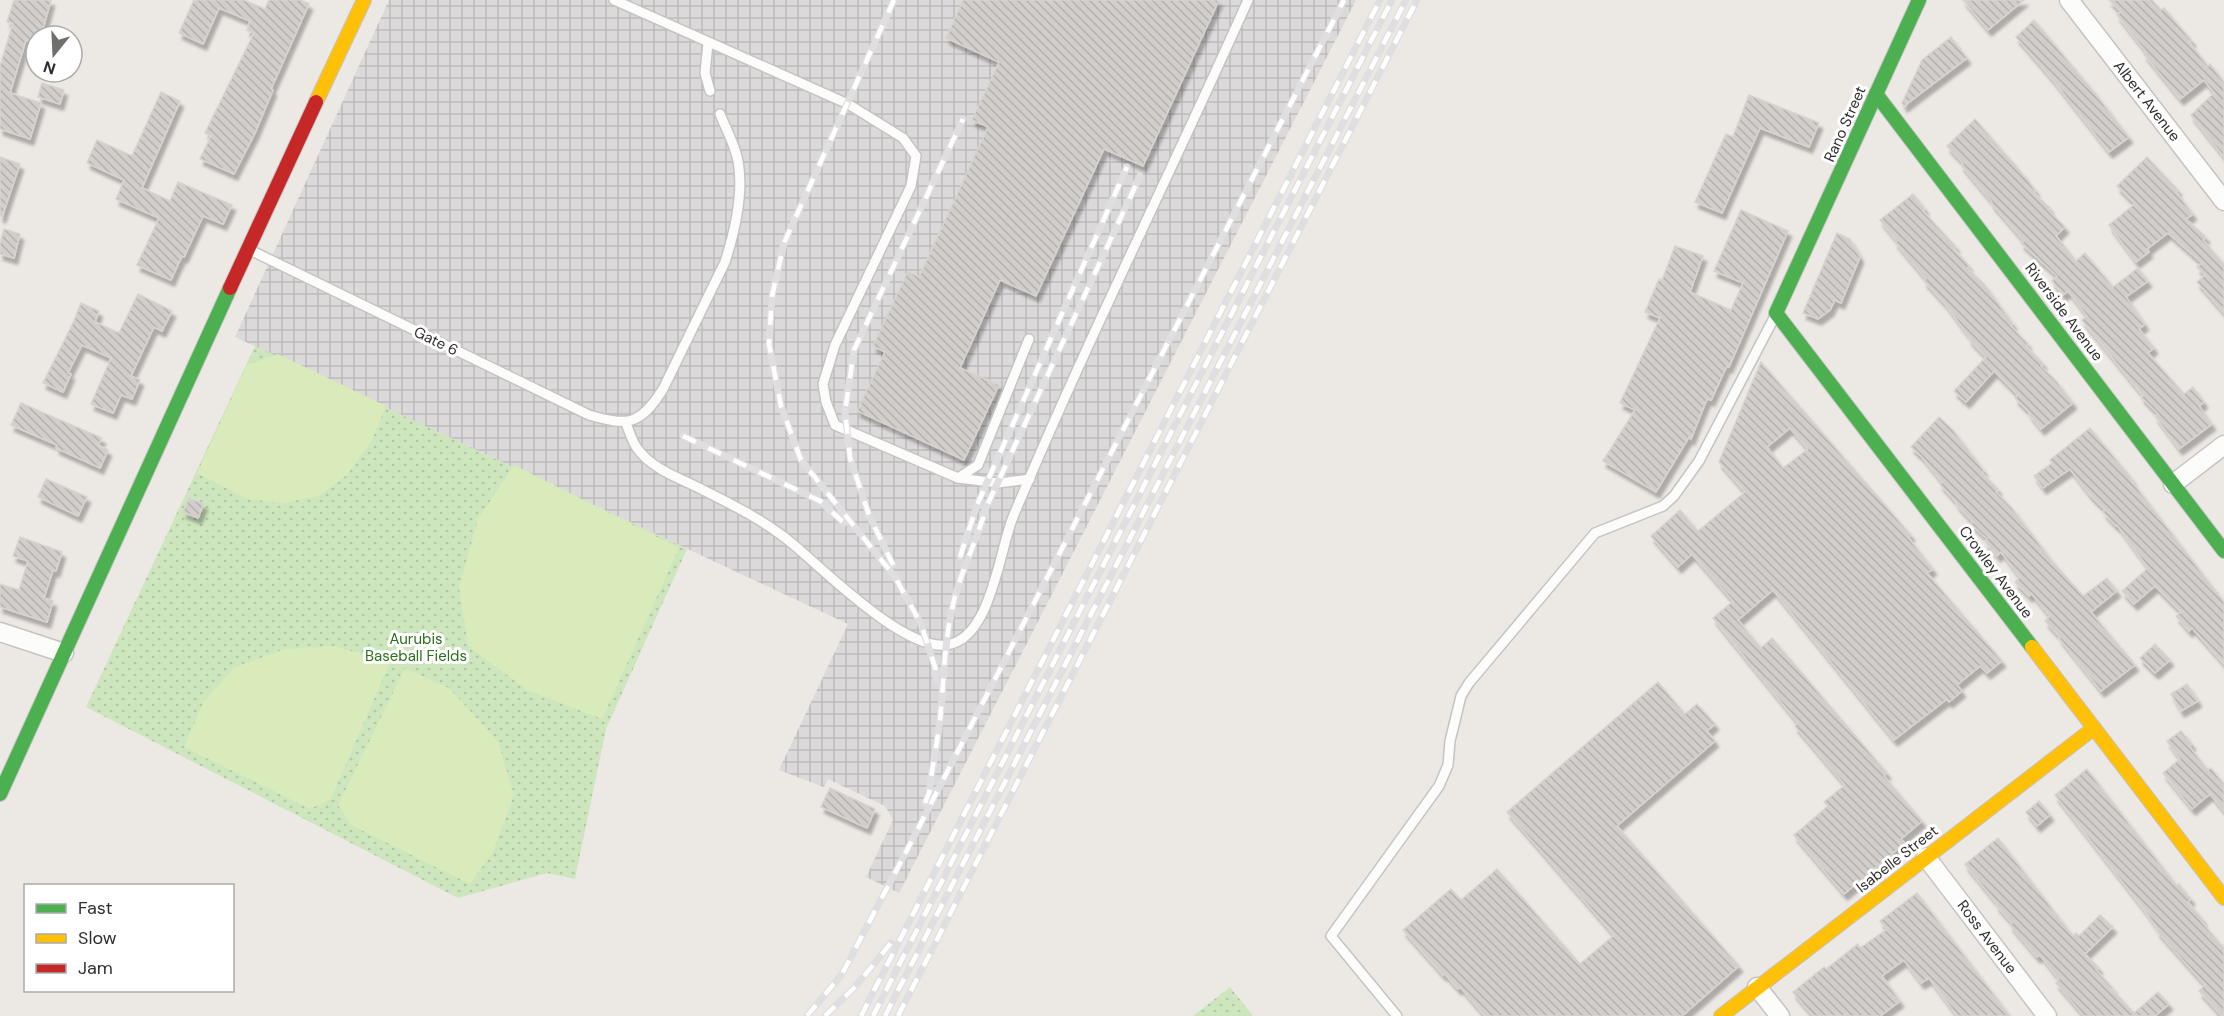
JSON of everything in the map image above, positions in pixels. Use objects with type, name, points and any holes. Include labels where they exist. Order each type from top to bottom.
[{"type":"street","points":[[0,794],[215,320],[250,250],[364,0]]},
{"type":"street","name":"Rano Street","points":[[1776,313],[1919,0]]},
{"type":"street","name":"Albert Avenue","points":[[2069,0],[2224,201]]},
{"type":"street","name":"Riverside Avenue","points":[[1876,94],[2224,551]]},
{"type":"street","name":"Crowley Avenue","points":[[1776,313],[2224,898]]},
{"type":"street","points":[[2173,484],[2224,445]]},
{"type":"street","points":[[0,632],[64,653]]},
{"type":"street","name":"Isabelle Street","points":[[1721,1016],[2094,728]]},
{"type":"street","name":"Ross Avenue","points":[[1926,857],[2047,1016]]},
{"type":"street","points":[[1757,987],[1780,1016]]},
{"type":"lane","points":[[614,0],[848,104],[903,138],[916,156],[911,186],[835,345],[823,384],[826,402],[835,425],[958,478],[998,483],[1030,479]]},
{"type":"lane","points":[[720,114],[738,160],[740,185],[738,212],[730,246],[725,262],[663,389],[654,404],[644,413],[626,423],[636,447],[656,465],[761,520],[782,535],[876,616],[927,644],[946,645],[958,642],[969,635],[985,608],[1012,521],[1030,479],[1090,341],[1144,229],[1248,0]]},
{"type":"lane","points":[[708,43],[705,73],[710,92]]},
{"type":"lane","name":"Gate 6","points":[[250,250],[589,415],[612,422],[626,423]]},
{"type":"lane","points":[[1397,1016],[1330,936],[1439,786],[1448,765],[1450,741],[1461,696],[1469,683],[1595,533],[1663,506],[1674,496],[1700,461],[1776,313]]},
{"type":"lane","points":[[958,478],[978,465],[1029,339]]},
{"type":"shaded area","points":[[389,0],[1356,0],[899,893],[866,877],[893,820],[885,806],[828,779],[824,787],[779,770],[848,624],[235,337]]},
{"type":"green space","name":"Aurubis Baseball Fields","points":[[255,346],[687,549],[606,729],[575,879],[547,873],[458,898],[86,707]]},
{"type":"green space","points":[[278,354],[386,406],[372,440],[347,475],[319,496],[283,503],[247,499],[197,473],[247,365]]},
{"type":"green space","points":[[514,465],[679,548],[602,719],[527,690],[468,646],[459,587],[478,519]]},
{"type":"green space","points":[[334,646],[390,662],[331,799],[310,809],[184,747],[204,701],[235,667],[285,649]]},
{"type":"green space","points":[[405,668],[449,688],[498,741],[514,795],[493,852],[470,884],[351,825],[338,805]]},
{"type":"green space","points":[[1230,987],[1253,1016],[1193,1016]]},
{"type":"building","points":[[14,0],[51,0],[44,24],[24,24],[24,47],[10,93],[41,103],[30,139],[0,129],[0,66],[13,23],[7,22]]},
{"type":"building","points":[[194,0],[244,0],[265,9],[269,0],[300,0],[309,4],[271,89],[273,90],[255,133],[234,174],[200,159],[211,136],[205,133],[254,33],[247,30],[250,21],[219,8],[203,44],[179,33]]},
{"type":"building","points":[[963,0],[1219,0],[1143,166],[1104,149],[1036,296],[1000,280],[960,368],[999,385],[964,460],[857,411],[885,352],[873,346],[908,271],[919,277],[988,127],[972,120],[999,62],[946,38]]},
{"type":"building","points":[[1963,0],[2024,0],[1988,30]]},
{"type":"building","points":[[2109,0],[2152,0],[2161,10],[2164,8],[2192,41],[2189,42],[2208,66],[2210,64],[2224,82],[2224,157],[2191,115],[2214,93],[2204,80],[2180,99],[2144,54],[2146,52],[2117,15],[2121,12]]},
{"type":"building","points":[[2034,20],[2129,137],[2109,152],[2016,37]]},
{"type":"building","points":[[1951,37],[1967,58],[1904,106],[1902,103],[1922,60]]},
{"type":"building","points":[[42,84],[64,90],[60,104],[38,97]]},
{"type":"building","points":[[161,92],[180,101],[142,188],[170,201],[178,182],[232,205],[223,224],[203,216],[171,280],[137,265],[159,218],[116,199],[124,180],[87,163],[97,140],[132,156]]},
{"type":"building","points":[[1749,95],[1819,123],[1809,147],[1760,128],[1722,213],[1695,202],[1726,134],[1733,137]]},
{"type":"building","points":[[1975,119],[2021,172],[2036,191],[2034,193],[2050,208],[2048,210],[2065,227],[2056,236],[2076,261],[2085,253],[2113,287],[2138,268],[2148,281],[2126,297],[2145,324],[2139,329],[2154,348],[2148,353],[2184,394],[2193,387],[2204,402],[2199,406],[2212,424],[2179,449],[2155,416],[2158,414],[2141,397],[2143,396],[2082,320],[2087,316],[2068,291],[2063,295],[2052,281],[2057,276],[2021,243],[2024,241],[1947,146]]},
{"type":"building","points":[[0,157],[20,164],[2,217],[0,216]]},
{"type":"building","points":[[2147,157],[2178,190],[2176,192],[2193,214],[2186,219],[2206,237],[2203,240],[2224,264],[2224,313],[2197,282],[2205,275],[2197,267],[2202,263],[2168,233],[2147,249],[2149,252],[2136,262],[2109,225],[2135,204],[2117,186]]},
{"type":"building","points":[[1913,194],[1925,209],[1923,211],[1956,247],[1954,249],[1969,266],[1967,268],[1984,284],[2013,324],[2011,326],[2028,344],[2026,346],[2043,363],[2041,366],[2073,403],[2041,429],[2030,413],[2015,398],[2018,395],[1994,371],[1966,402],[1954,391],[1986,357],[1969,339],[1946,305],[1924,281],[1926,279],[1880,220]]},
{"type":"building","points":[[1741,210],[1788,231],[1729,367],[1727,366],[1711,400],[1707,399],[1691,439],[1689,437],[1656,492],[1603,461],[1635,410],[1620,403],[1660,318],[1645,312],[1659,279],[1662,280],[1675,246],[1703,256],[1690,292],[1731,310],[1743,283],[1714,271]]},
{"type":"building","points":[[4,229],[20,234],[14,258],[0,254]]},
{"type":"building","points":[[1837,233],[1850,239],[1860,257],[1841,303],[1835,300],[1830,310],[1818,319],[1803,313]]},
{"type":"building","points":[[138,294],[172,311],[162,331],[154,327],[131,376],[140,380],[132,399],[121,395],[113,413],[91,404],[111,358],[82,345],[68,373],[71,374],[63,392],[43,383],[81,303],[99,311],[95,322],[119,333]]},
{"type":"building","points":[[1761,362],[1911,535],[1908,537],[1933,569],[1927,573],[2002,661],[1987,673],[1980,666],[1957,685],[1962,691],[1949,702],[1947,699],[1894,740],[1773,590],[1738,620],[1761,648],[1772,638],[1887,773],[1884,776],[1922,821],[1901,839],[1905,843],[1844,894],[1794,835],[1828,806],[1824,802],[1845,785],[1795,726],[1798,723],[1713,618],[1733,601],[1692,554],[1678,567],[1651,536],[1680,510],[1698,531],[1745,492],[1719,462]],"holes":[[[1790,428],[1808,449],[1783,468],[1767,447]]]},
{"type":"building","points":[[21,403],[102,438],[98,445],[108,450],[100,468],[56,448],[57,445],[11,425]]},
{"type":"building","points":[[1939,417],[1953,430],[1984,471],[1982,473],[1998,489],[1996,492],[2012,508],[2052,561],[2083,596],[2107,578],[2117,591],[2091,612],[2135,665],[2101,691],[2045,621],[2050,616],[2031,593],[2029,596],[2015,582],[2020,577],[2001,552],[1997,556],[1985,541],[1987,539],[1971,524],[1973,522],[1940,484],[1942,482],[1911,447]]},
{"type":"building","points":[[2090,428],[2132,479],[2224,602],[2224,664],[2192,628],[2189,631],[2176,616],[2181,612],[2155,586],[2134,604],[2122,591],[2148,568],[2117,525],[2103,512],[2105,510],[2070,469],[2043,488],[2034,476],[2052,463],[2050,460]]},
{"type":"building","points":[[46,479],[87,497],[78,516],[38,497]]},
{"type":"building","points":[[189,498],[204,504],[198,518],[183,512]]},
{"type":"building","points":[[20,537],[62,552],[56,571],[53,570],[44,598],[53,601],[47,622],[0,607],[0,584],[19,590],[28,561],[13,556]]},
{"type":"building","points":[[2155,644],[2170,660],[2155,673],[2140,658]]},
{"type":"building","points":[[1658,682],[1685,714],[1697,704],[1715,724],[1707,731],[1715,741],[1617,826],[1739,966],[1682,1016],[1485,1016],[1460,987],[1458,989],[1444,973],[1443,975],[1403,930],[1451,889],[1461,900],[1497,869],[1580,964],[1614,935],[1507,812]]},
{"type":"building","points":[[2187,684],[2198,701],[2181,711],[2171,694]]},
{"type":"building","points":[[2181,731],[2192,744],[2189,746],[2208,770],[2211,768],[2224,784],[2224,811],[2210,794],[2192,809],[2163,773],[2180,759],[2167,741]]},
{"type":"building","points":[[2087,769],[2177,886],[2179,884],[2191,899],[2188,902],[2224,948],[2224,1016],[2199,991],[2205,985],[2157,931],[2145,911],[2055,795]]},
{"type":"building","points":[[830,788],[875,809],[867,828],[821,807]]},
{"type":"building","points":[[2039,801],[2050,815],[2037,826],[2026,812]]},
{"type":"building","points":[[1998,838],[2073,936],[2076,933],[2079,936],[2100,915],[2113,927],[2085,954],[2099,968],[2096,970],[2134,1013],[2158,992],[2169,1004],[2155,1016],[2084,1016],[2056,983],[2059,979],[2040,955],[2037,957],[2010,925],[2012,923],[1965,864]]},
{"type":"building","points":[[1917,893],[2010,1016],[1957,1016],[1929,978],[1921,983],[1904,960],[1882,976],[1900,1001],[1880,1016],[1813,1016],[1793,992],[1858,944],[1860,948],[1887,929],[1880,921]]},
{"type":"railway","points":[[894,0],[784,243],[772,296],[769,344],[781,406],[801,460],[895,577],[921,624],[935,667],[936,680]]},
{"type":"railway","points":[[905,854],[1344,0]]},
{"type":"railway","points":[[861,1016],[1380,0]]},
{"type":"railway","points":[[873,1016],[1392,0]]},
{"type":"railway","points":[[885,1016],[1406,0]]},
{"type":"railway","points":[[898,1016],[1417,0]]},
{"type":"railway","points":[[893,565],[869,515],[850,458],[845,411],[854,350],[963,119]]},
{"type":"railway","points":[[960,557],[977,505],[1127,167]]},
{"type":"railway","points":[[925,803],[929,793],[940,720],[948,634],[960,581],[985,510],[1140,176]]},
{"type":"railway","points":[[683,436],[820,501],[844,523]]},
{"type":"railway","points":[[807,1016],[842,974],[908,848]]},
{"type":"railway","points":[[825,1016],[855,987],[891,943]]},
{"type":"traffic: fast","points":[[1919,0],[1776,313],[2032,647]]},
{"type":"traffic: fast","points":[[1876,94],[2224,551]]},
{"type":"traffic: fast","points":[[0,794],[230,288]]},
{"type":"traffic: slow","points":[[316,102],[364,0]]},
{"type":"traffic: slow","points":[[2032,647],[2224,898]]},
{"type":"traffic: slow","points":[[1721,1016],[2094,728]]},
{"type":"traffic: jam","points":[[230,288],[316,102]]}]
